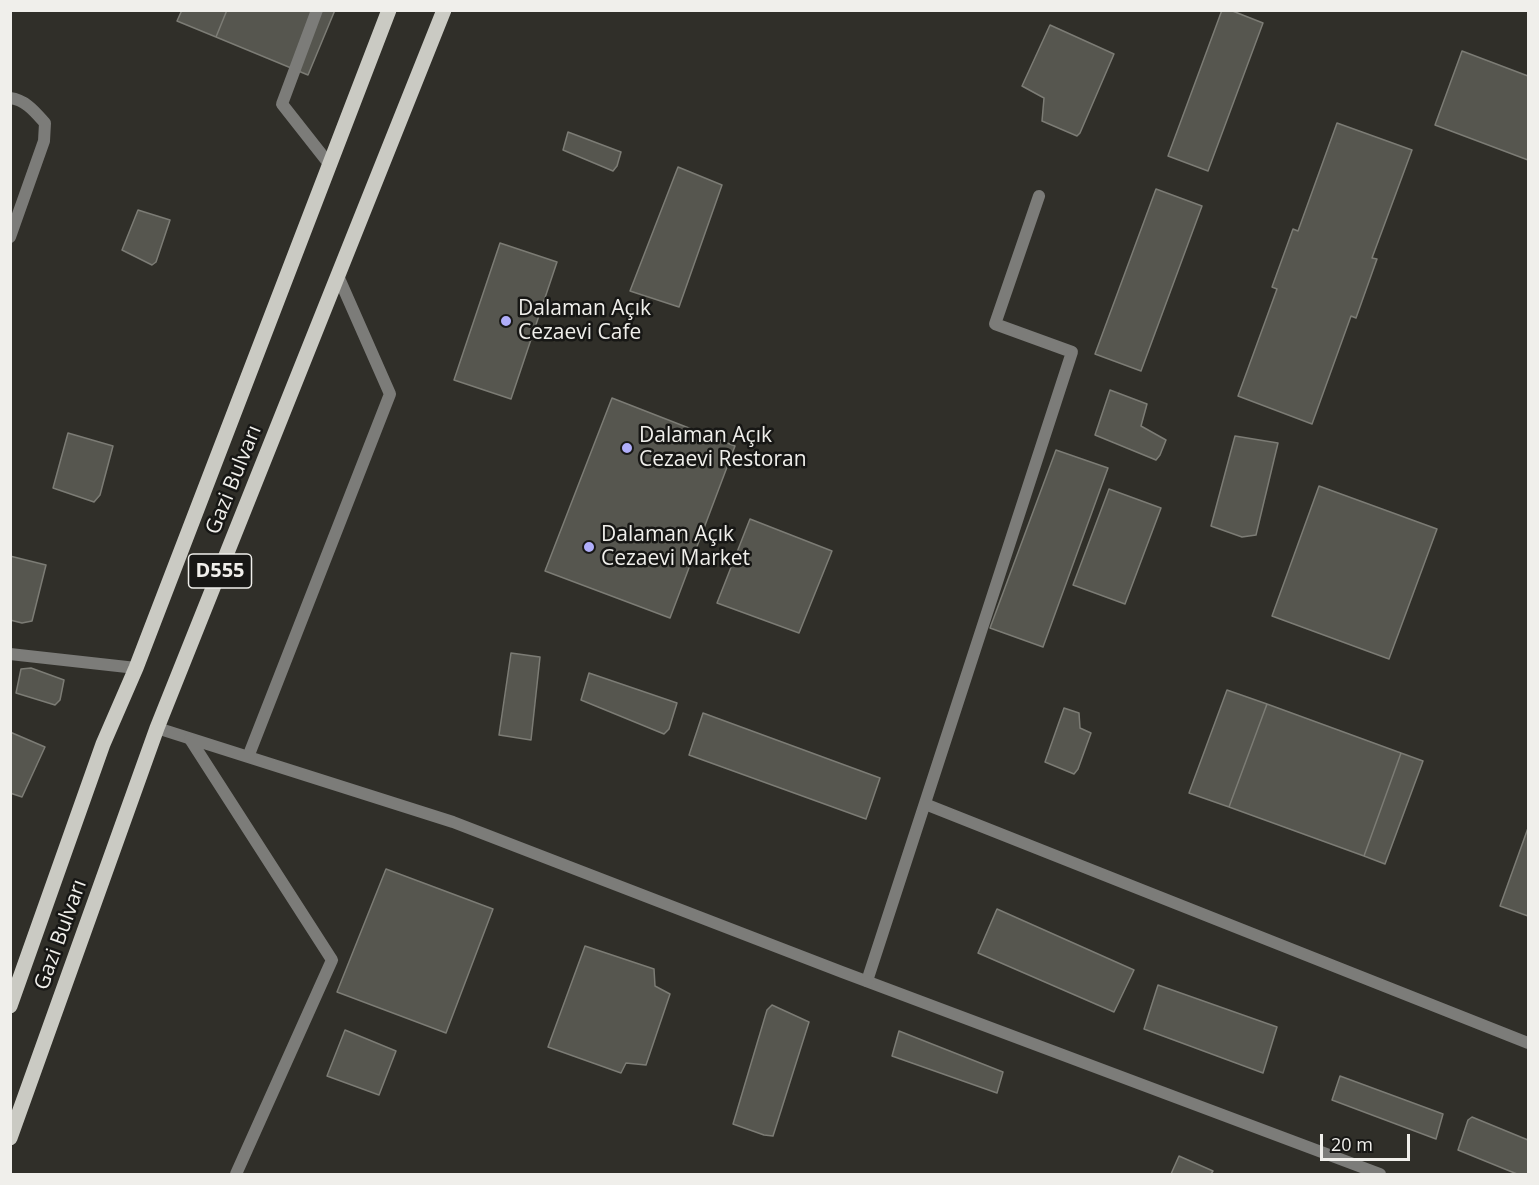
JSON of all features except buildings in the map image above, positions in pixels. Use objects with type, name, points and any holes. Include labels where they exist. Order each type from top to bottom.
[{"type":"main road","name":"Gazi Bulvarı","points":[[10,1006],[104,744],[136,668],[389,10]]},
{"type":"main road","name":"Gazi Bulvarı","points":[[10,1138],[158,728],[444,10]]},
{"type":"street","points":[[317,10],[282,104],[330,165]]},
{"type":"street","points":[[10,98],[15,98],[32,108],[45,123],[44,141],[10,237]]},
{"type":"street","points":[[867,981],[1072,352],[995,324],[1039,196]]},
{"type":"street","points":[[248,757],[390,394],[338,276]]},
{"type":"street","points":[[10,654],[136,668]]},
{"type":"street","points":[[158,728],[453,822],[1380,1174]]},
{"type":"street","points":[[190,739],[332,960],[236,1174]]},
{"type":"street","points":[[925,804],[1528,1043]]},
{"type":"place","name":"Dalaman Açık Cezaevi Cafe","points":[[506,321]]},
{"type":"place","name":"Dalaman Açık Cezaevi Restoran","points":[[627,448]]},
{"type":"place","name":"Dalaman Açık Cezaevi Market","points":[[589,547]]}]
